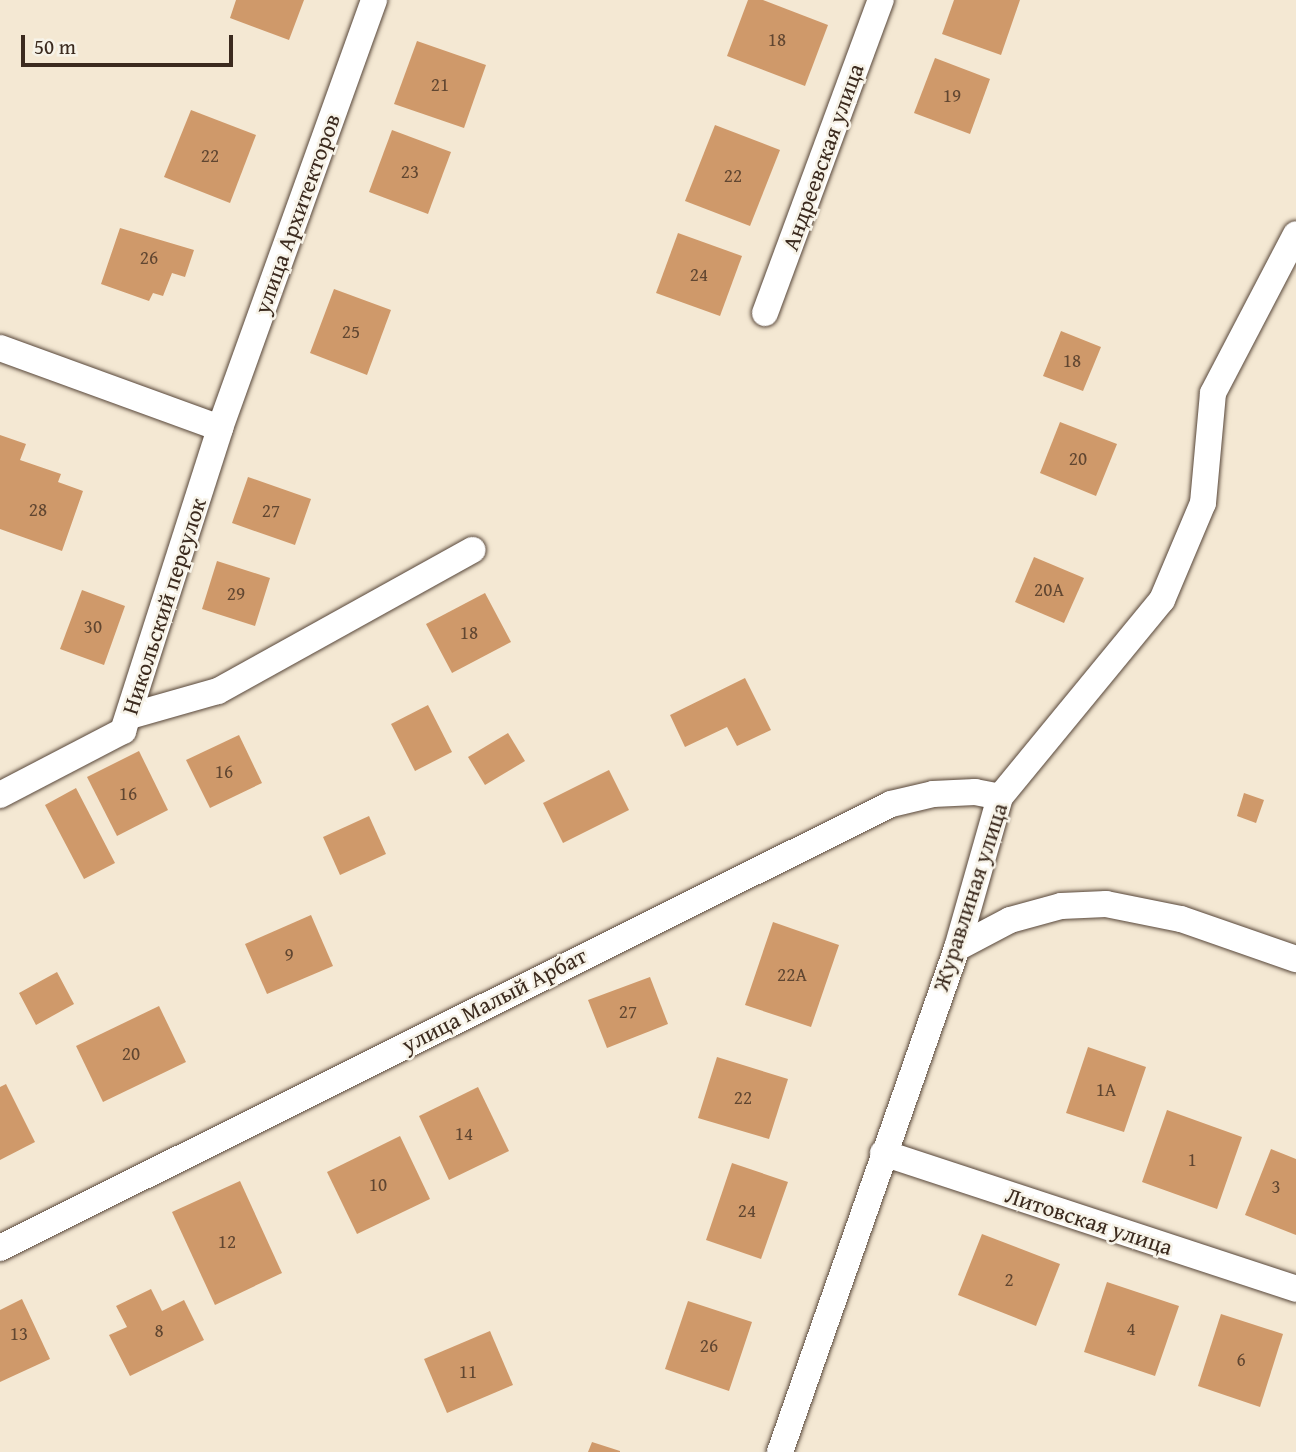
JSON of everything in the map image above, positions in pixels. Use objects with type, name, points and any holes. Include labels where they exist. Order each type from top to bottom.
[{"type":"street","name":"улица Архитекторов","points":[[220,428],[374,0]]},
{"type":"street","name":"Андреевская улица","points":[[765,313],[881,0]]},
{"type":"street","name":"Журавлиная улица","points":[[780,1452],[957,948],[1000,797],[1162,600],[1203,503],[1213,393],[1296,234]]},
{"type":"street","points":[[0,348],[220,428]]},
{"type":"street","name":"Никольский переулок","points":[[0,795],[123,731],[220,428]]},
{"type":"street","points":[[130,716],[218,691],[472,550]]},
{"type":"street","name":"улица Малый Арбат","points":[[0,1248],[879,809],[933,794],[975,792],[1000,797]]},
{"type":"street","points":[[957,948],[1010,920],[1062,906],[1106,904],[1181,919],[1296,959]]},
{"type":"street","name":"Литовская улица","points":[[883,1153],[1296,1289]]},
{"type":"building","points":[[236,0],[304,0],[289,40],[230,18]]},
{"type":"building","points":[[748,0],[763,0],[828,25],[805,86],[727,56]]},
{"type":"building","points":[[954,0],[1020,0],[1001,55],[942,34]]},
{"type":"building","points":[[417,41],[486,65],[464,128],[394,104]]},
{"type":"building","points":[[935,58],[990,79],[970,134],[914,113]]},
{"type":"building","points":[[191,110],[256,135],[230,203],[164,177]]},
{"type":"building","points":[[715,125],[780,150],[750,226],[685,201]]},
{"type":"building","points":[[392,130],[451,152],[428,214],[369,192]]},
{"type":"building","points":[[120,228],[194,250],[185,277],[172,273],[163,296],[153,293],[149,301],[101,284]]},
{"type":"building","points":[[678,233],[742,256],[720,316],[656,293]]},
{"type":"building","points":[[334,289],[391,310],[367,375],[310,353]]},
{"type":"building","points":[[1061,331],[1101,347],[1083,391],[1043,376]]},
{"type":"building","points":[[1060,422],[1117,444],[1096,496],[1040,473]]},
{"type":"building","points":[[0,435],[26,444],[20,460],[61,474],[58,482],[83,491],[62,551],[0,529]]},
{"type":"building","points":[[248,477],[311,499],[295,545],[232,523]]},
{"type":"building","points":[[1034,557],[1084,578],[1064,623],[1015,602]]},
{"type":"building","points":[[217,561],[270,578],[255,626],[202,609]]},
{"type":"building","points":[[82,590],[125,606],[104,665],[60,649]]},
{"type":"building","points":[[485,593],[511,642],[452,673],[426,624]]},
{"type":"building","points":[[745,678],[771,730],[737,746],[727,727],[685,747],[670,715]]},
{"type":"building","points":[[428,705],[452,752],[415,771],[391,724]]},
{"type":"building","points":[[508,733],[525,761],[485,785],[468,757]]},
{"type":"building","points":[[239,735],[262,783],[210,808],[186,760]]},
{"type":"building","points":[[139,751],[168,810],[117,836],[87,777]]},
{"type":"building","points":[[609,770],[629,810],[563,843],[543,803]]},
{"type":"building","points":[[76,788],[115,863],[84,879],[45,805]]},
{"type":"building","points":[[1244,793],[1264,800],[1256,823],[1237,816]]},
{"type":"building","points":[[369,816],[386,854],[340,875],[323,837]]},
{"type":"building","points":[[311,915],[333,966],[267,994],[245,944]]},
{"type":"building","points":[[773,922],[839,945],[811,1027],[745,1005]]},
{"type":"building","points":[[57,972],[74,1004],[36,1025],[19,993]]},
{"type":"building","points":[[650,977],[668,1024],[607,1048],[588,1000]]},
{"type":"building","points":[[159,1006],[186,1062],[103,1102],[76,1046]]},
{"type":"building","points":[[1088,1047],[1146,1067],[1124,1132],[1066,1113]]},
{"type":"building","points":[[717,1057],[788,1079],[769,1139],[698,1118]]},
{"type":"building","points":[[6,1084],[35,1142],[0,1160],[0,1087]]},
{"type":"building","points":[[478,1087],[509,1151],[449,1180],[419,1116]]},
{"type":"building","points":[[1167,1110],[1242,1137],[1217,1209],[1142,1182]]},
{"type":"building","points":[[400,1136],[430,1199],[357,1234],[327,1172]]},
{"type":"building","points":[[1271,1149],[1296,1159],[1296,1235],[1245,1215]]},
{"type":"building","points":[[732,1163],[788,1182],[761,1259],[706,1240]]},
{"type":"building","points":[[240,1181],[282,1273],[215,1305],[172,1212]]},
{"type":"building","points":[[982,1234],[1060,1264],[1036,1326],[958,1295]]},
{"type":"building","points":[[1107,1282],[1179,1306],[1155,1376],[1084,1352]]},
{"type":"building","points":[[151,1289],[162,1311],[184,1300],[204,1340],[130,1376],[109,1335],[127,1327],[116,1306]]},
{"type":"building","points":[[22,1299],[50,1359],[0,1382],[0,1310]]},
{"type":"building","points":[[688,1301],[752,1322],[729,1391],[665,1369]]},
{"type":"building","points":[[1221,1314],[1283,1334],[1260,1407],[1198,1386]]},
{"type":"building","points":[[490,1331],[513,1385],[447,1413],[424,1359]]},
{"type":"building","points":[[592,1442],[620,1451],[620,1452],[588,1452]]}]
